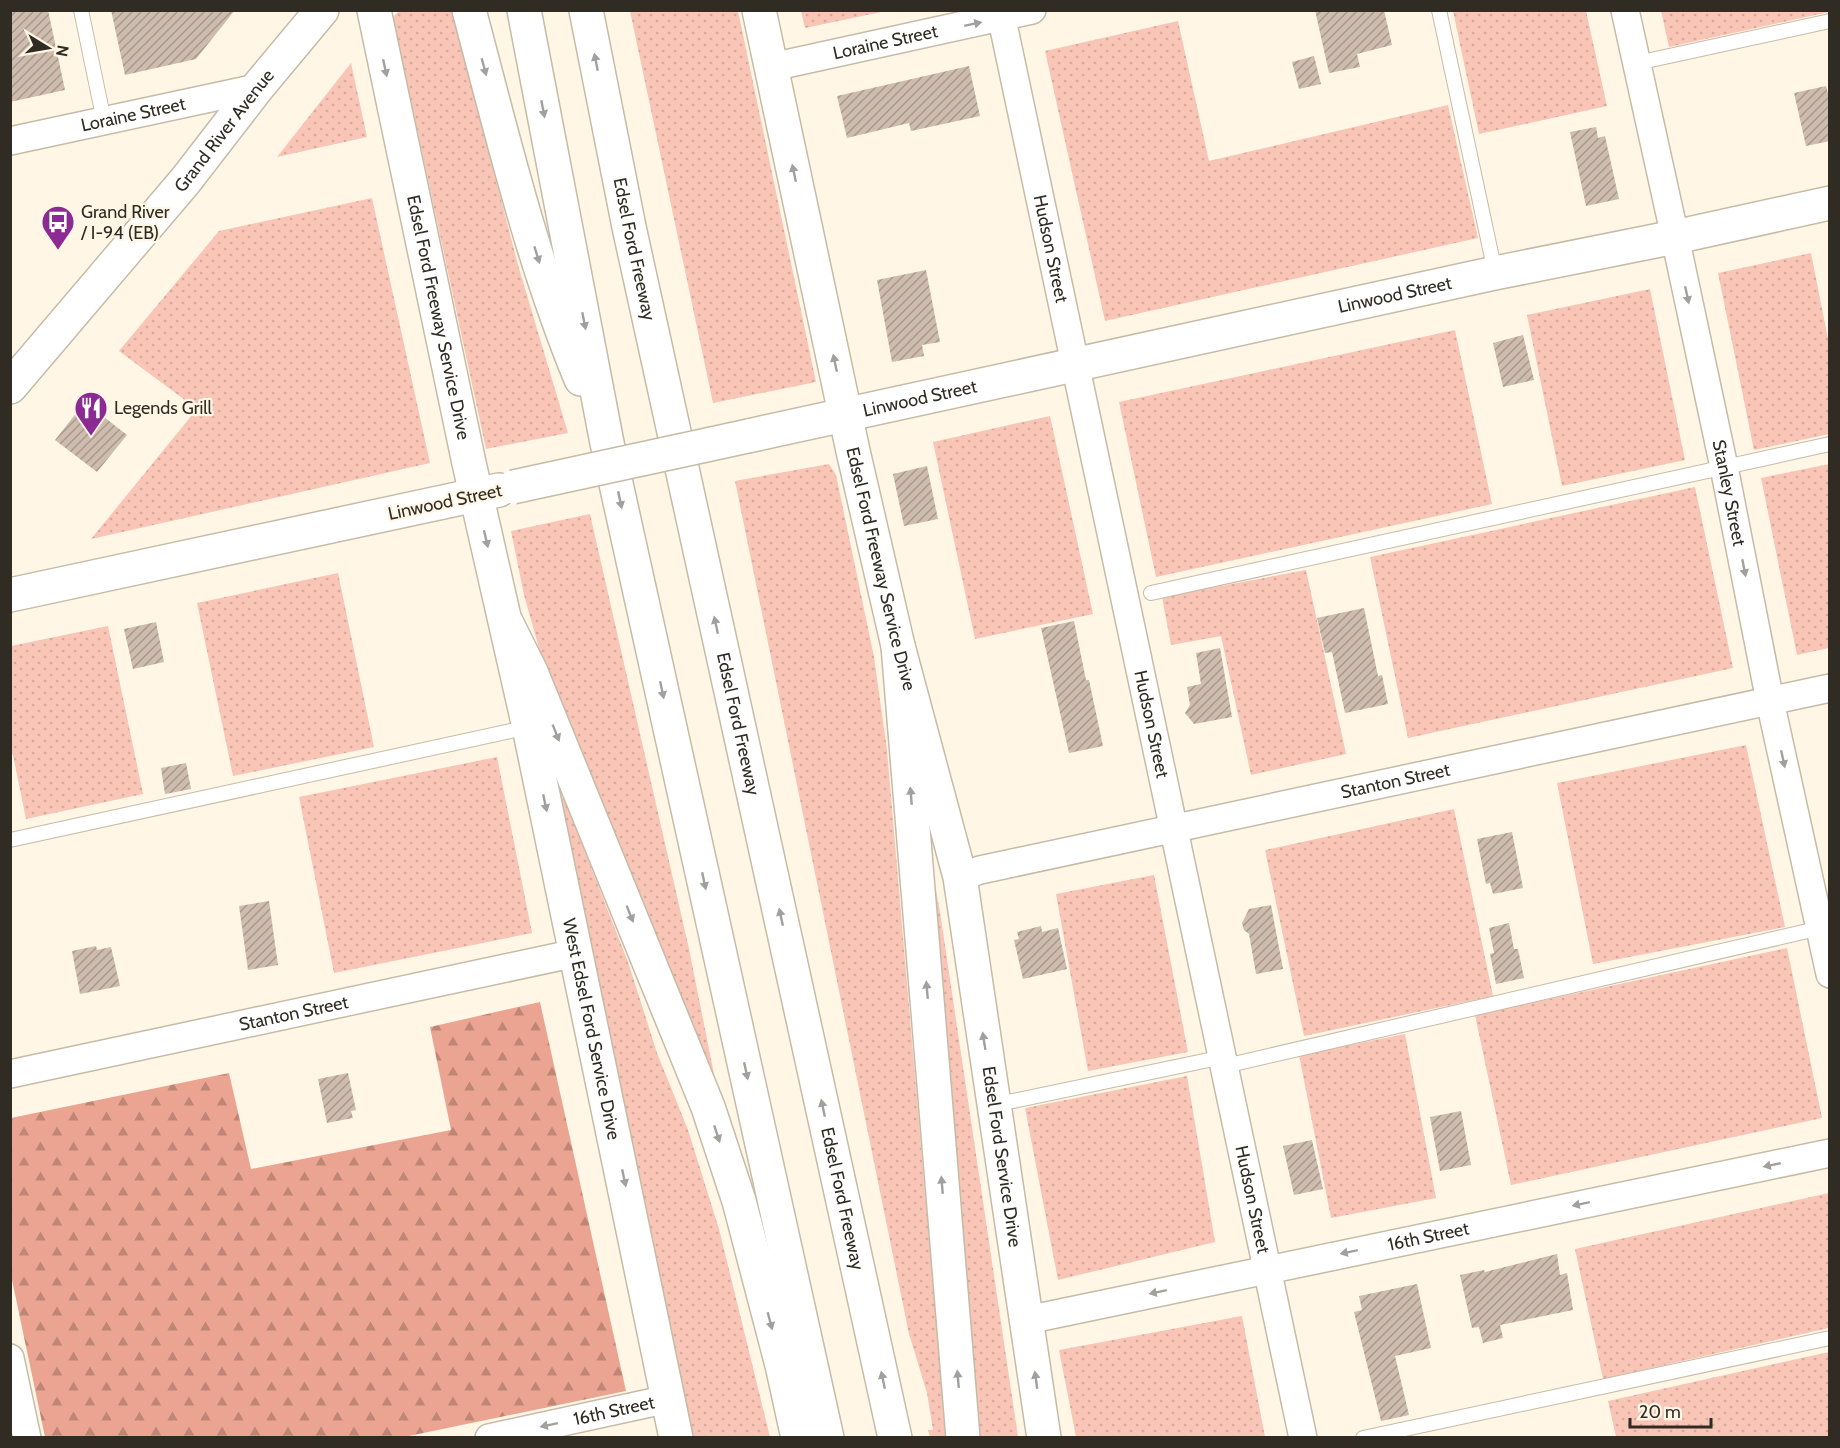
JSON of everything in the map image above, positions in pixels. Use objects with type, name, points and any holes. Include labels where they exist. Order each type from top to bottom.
[{"type":"main road","name":"Grand River Avenue","points":[[10,387],[186,180],[257,88],[322,10]]},
{"type":"main road","name":"Edsel Ford Freeway Service Drive","points":[[374,10],[506,622]]},
{"type":"main road","points":[[469,10],[516,185],[560,328],[607,443]]},
{"type":"main road","points":[[524,10],[607,443],[827,1437]]},
{"type":"main road","name":"Edsel Ford Freeway","points":[[586,10],[629,227],[895,1437]]},
{"type":"main road","name":"Edsel Ford Freeway Service Drive","points":[[759,10],[845,414],[898,646],[960,877]]},
{"type":"main road","name":"Linwood Street","points":[[10,595],[1496,273],[1830,203]]},
{"type":"main road","points":[[506,622],[531,672],[708,1107],[739,1201],[782,1365],[798,1437]]},
{"type":"main road","name":"West Edsel Ford Service Drive","points":[[506,622],[676,1437]]},
{"type":"main road","points":[[898,646],[963,1437]]},
{"type":"main road","name":"Edsel Ford Service Drive","points":[[960,877],[1044,1437]]},
{"type":"street","name":"Loraine Street","points":[[772,67],[1001,14],[1032,10]]},
{"type":"street","name":"Stanley Street","points":[[1625,10],[1724,467],[1770,700],[1824,927],[1830,974]]},
{"type":"street","name":"Hudson Street","points":[[1001,14],[1303,1437]]},
{"type":"street","name":"Loraine Street","points":[[10,141],[257,88]]},
{"type":"street","name":"Stanton Street","points":[[960,877],[980,870],[1830,688]]},
{"type":"street","name":"Stanton Street","points":[[10,1074],[576,953]]},
{"type":"street","name":"16th Street","points":[[1027,1320],[1830,1153]]},
{"type":"street","points":[[10,1358],[27,1437]]},
{"type":"street","name":"16th Street","points":[[489,1437],[668,1399]]},
{"type":"lane","points":[[81,10],[104,121]]},
{"type":"lane","points":[[1439,10],[1496,273]]},
{"type":"lane","points":[[1637,63],[1830,21]]},
{"type":"lane","points":[[1151,593],[1830,444]]},
{"type":"lane","points":[[10,840],[529,727]]},
{"type":"lane","points":[[994,1105],[1224,1061],[1824,927]]},
{"type":"lane","points":[[1363,1437],[1830,1338]]},
{"type":"shaded area","points":[[801,10],[886,11],[805,28]]},
{"type":"shaded area","points":[[1829,10],[1829,12],[1669,47],[1661,11]]},
{"type":"shaded area","points":[[399,11],[452,11],[518,265],[568,433],[486,449],[393,17]]},
{"type":"shaded area","points":[[630,11],[738,11],[816,382],[713,403]]},
{"type":"shaded area","points":[[1453,11],[1586,11],[1607,106],[1479,134]]},
{"type":"shaded area","points":[[1178,21],[1209,161],[1448,105],[1478,238],[1105,321],[1045,51]]},
{"type":"shaded area","points":[[351,63],[367,137],[277,157]]},
{"type":"shaded area","points":[[372,198],[430,463],[91,539],[197,409],[119,351],[219,231]]},
{"type":"shaded area","points":[[1811,253],[1829,344],[1829,434],[1754,450],[1718,273]]},
{"type":"shaded area","points":[[1650,289],[1685,460],[1562,486],[1527,315]]},
{"type":"shaded area","points":[[1455,330],[1492,504],[1156,577],[1119,402]]},
{"type":"shaded area","points":[[1050,416],[1093,614],[975,639],[933,442]]},
{"type":"shaded area","points":[[829,464],[836,475],[874,657],[887,750],[946,1437],[930,1437],[928,1430],[933,1430],[927,1393],[909,1334],[735,481]]},
{"type":"shaded area","points":[[1829,464],[1829,648],[1797,655],[1761,478]]},
{"type":"shaded area","points":[[1695,487],[1733,668],[1408,738],[1370,557]]},
{"type":"shaded area","points":[[590,514],[689,949],[725,1129],[548,680],[524,595],[511,531]]},
{"type":"shaded area","points":[[1306,570],[1346,754],[1251,775],[1221,636],[1171,645],[1162,597]]},
{"type":"shaded area","points":[[338,573],[374,747],[233,776],[197,603]]},
{"type":"shaded area","points":[[108,626],[143,794],[26,819],[11,752],[11,646]]},
{"type":"shaded area","points":[[1746,745],[1785,927],[1593,964],[1557,783]]},
{"type":"shaded area","points":[[497,757],[532,933],[334,973],[299,797]]},
{"type":"shaded area","points":[[564,798],[628,962],[657,1053],[688,1130],[719,1229],[770,1437],[693,1437],[558,799]]},
{"type":"shaded area","points":[[1454,809],[1493,996],[1304,1036],[1265,850]]},
{"type":"shaded area","points":[[928,848],[940,912],[1018,1437],[972,1437]]},
{"type":"shaded area","points":[[1154,875],[1188,1052],[1088,1071],[1056,894]]},
{"type":"shaded area","points":[[1787,948],[1822,1118],[1511,1185],[1475,1015]]},
{"type":"shaded area","points":[[1405,1034],[1436,1198],[1331,1218],[1299,1055]]},
{"type":"shaded area","points":[[1187,1076],[1215,1242],[1058,1280],[1025,1108]]},
{"type":"shaded area","points":[[1829,1193],[1829,1328],[1603,1379],[1575,1249]]},
{"type":"shaded area","points":[[1242,1316],[1265,1437],[1076,1437],[1059,1350]]},
{"type":"shaded area","points":[[1829,1352],[1829,1437],[1616,1437],[1608,1401]]},
{"type":"green space","points":[[540,1002],[626,1391],[404,1437],[45,1437],[11,1275],[11,1118],[229,1073],[251,1169],[451,1130],[430,1027]]},
{"type":"building","points":[[10,10],[48,10],[65,90],[10,102]]},
{"type":"building","points":[[111,10],[235,10],[196,59],[125,75]]},
{"type":"building","points":[[1315,10],[1384,10],[1392,45],[1357,54],[1360,67],[1329,73]]},
{"type":"building","points":[[1314,56],[1321,84],[1299,89],[1292,62]]},
{"type":"building","points":[[969,66],[980,116],[911,131],[909,123],[847,138],[837,96]]},
{"type":"building","points":[[1826,86],[1830,101],[1830,141],[1806,146],[1794,93]]},
{"type":"building","points":[[1596,127],[1598,138],[1605,136],[1619,199],[1586,206],[1570,132]]},
{"type":"building","points":[[926,270],[940,342],[922,345],[924,356],[892,362],[877,280]]},
{"type":"building","points":[[1523,335],[1534,380],[1503,387],[1493,343]]},
{"type":"building","name":"Legends Grill","points":[[85,402],[127,435],[97,472],[55,440]]},
{"type":"building","points":[[927,466],[938,519],[904,526],[893,474]]},
{"type":"building","points":[[1364,608],[1378,676],[1382,675],[1388,704],[1345,713],[1332,652],[1325,653],[1317,618]]},
{"type":"building","points":[[1074,621],[1103,746],[1069,753],[1041,628]]},
{"type":"building","points":[[156,622],[164,662],[133,669],[124,629]]},
{"type":"building","points":[[1220,648],[1232,717],[1194,724],[1185,713],[1190,705],[1187,687],[1201,684],[1196,653]]},
{"type":"building","points":[[186,763],[191,789],[165,794],[161,768]]},
{"type":"building","points":[[1512,832],[1523,888],[1493,894],[1490,883],[1486,884],[1477,839]]},
{"type":"building","points":[[269,901],[278,965],[248,970],[239,906]]},
{"type":"building","points":[[1271,905],[1283,969],[1256,974],[1249,934],[1244,930],[1242,923],[1249,909]]},
{"type":"building","points":[[1509,923],[1514,949],[1518,949],[1524,978],[1496,984],[1490,954],[1494,953],[1489,928]]},
{"type":"building","points":[[1041,926],[1042,932],[1058,928],[1067,969],[1023,979],[1014,940],[1019,939],[1017,932]]},
{"type":"building","points":[[96,946],[97,950],[111,947],[120,986],[80,994],[72,951]]},
{"type":"building","points":[[348,1073],[356,1110],[351,1111],[353,1118],[327,1123],[318,1079]]},
{"type":"building","points":[[1461,1111],[1471,1165],[1440,1171],[1430,1117]]},
{"type":"building","points":[[1312,1140],[1323,1189],[1294,1195],[1283,1146]]},
{"type":"building","points":[[1557,1254],[1560,1275],[1567,1273],[1573,1310],[1500,1325],[1503,1338],[1483,1343],[1479,1327],[1472,1328],[1460,1275],[1484,1270],[1485,1272]]},
{"type":"building","points":[[1417,1284],[1431,1348],[1395,1356],[1409,1415],[1381,1421],[1354,1312],[1362,1310],[1359,1296]]},
{"type":"place","name":"Grand River / I-94 (EB)","points":[[58,251]]},
{"type":"place","name":"Legends Grill","points":[[91,437]]}]
